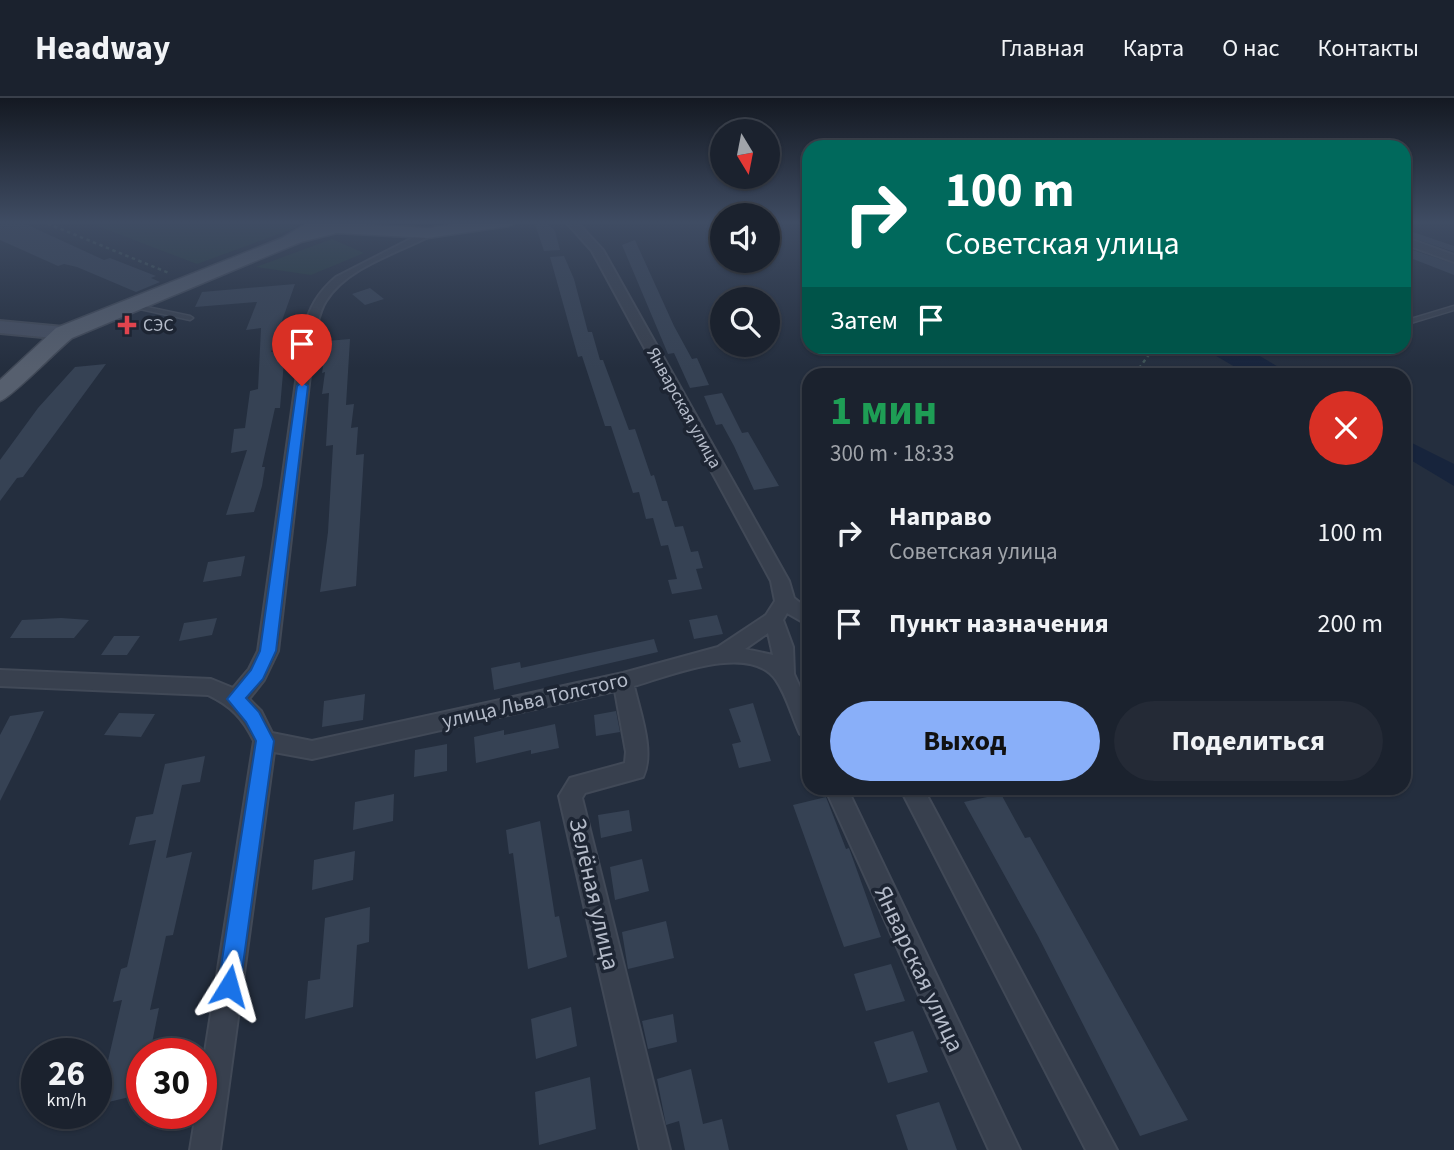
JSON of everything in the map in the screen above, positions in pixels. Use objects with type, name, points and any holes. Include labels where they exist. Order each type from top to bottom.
[{"type":"main road","points":[[0,394],[34,358],[64,333],[220,270]]},
{"type":"main road","points":[[0,327],[64,333]]},
{"type":"street","points":[[236,699],[257,674],[268,651],[314,313],[328,289],[357,270]]},
{"type":"street","name":"Январская улица","points":[[608,270],[780,581],[785,602]]},
{"type":"street","points":[[785,602],[802,599]]},
{"type":"street","points":[[785,602],[802,614]]},
{"type":"street","name":"улица Льва Толстого","points":[[265,741],[312,750],[623,681],[724,653],[774,620],[785,602]]},
{"type":"street","points":[[774,620],[783,647],[784,674],[802,714]]},
{"type":"street","points":[[724,653],[766,660],[784,674]]},
{"type":"street","points":[[0,678],[211,687],[236,699],[253,717],[265,741],[205,1150]]},
{"type":"street","name":"Зелёная улица","points":[[623,681],[637,752],[635,770],[578,785],[570,796],[655,1150]]},
{"type":"street","name":"Январская улица","points":[[839,795],[1005,1150]]},
{"type":"street","points":[[915,795],[1102,1150]]},
{"type":"lane","points":[[132,306],[190,318]]},
{"type":"lane","points":[[1411,321],[1454,308]]},
{"type":"path","points":[[162,270],[172,274],[179,287]]},
{"type":"green space","points":[[277,270],[323,270],[311,275]]},
{"type":"water","points":[[1213,354],[1257,354],[1280,368],[1237,368]]},
{"type":"water","points":[[1411,442],[1454,464],[1454,486],[1411,460]]},
{"type":"building","points":[[84,270],[141,270],[156,276],[151,278],[160,282],[136,292]]},
{"type":"building","points":[[554,270],[570,270],[588,332],[592,332],[600,360],[603,360],[629,430],[635,429],[651,476],[654,475],[662,501],[667,501],[675,527],[683,526],[691,552],[698,551],[703,568],[696,569],[702,589],[672,594],[668,580],[677,579],[668,545],[661,546],[653,518],[646,519],[639,492],[633,493],[611,426],[605,426],[582,356],[578,357]]},
{"type":"building","points":[[633,270],[649,270],[674,326],[692,359],[697,358],[709,385],[690,388],[674,353],[668,354]]},
{"type":"building","points":[[1441,270],[1454,270],[1454,275]]},
{"type":"building","points":[[295,284],[271,352],[285,350],[280,408],[275,408],[262,467],[265,467],[262,486],[254,512],[226,515],[247,450],[231,453],[234,429],[245,428],[250,391],[258,389],[261,328],[246,330],[257,302],[195,307],[202,292]]},
{"type":"building","points":[[370,288],[384,299],[365,305],[352,294]]},
{"type":"building","points":[[350,339],[346,405],[354,404],[351,428],[358,427],[356,455],[364,454],[356,586],[320,592],[328,532],[333,445],[326,446],[329,393],[322,394],[325,372],[322,373],[327,341]]},
{"type":"building","points":[[106,364],[23,477],[17,478],[0,501],[0,460],[38,408],[75,367]]},
{"type":"building","points":[[722,393],[742,433],[748,432],[779,486],[754,490],[722,424],[716,425],[704,396]]},
{"type":"building","points":[[245,556],[241,576],[203,582],[208,562]]},
{"type":"building","points":[[717,615],[723,634],[694,639],[689,620]]},
{"type":"building","points":[[217,618],[212,635],[179,641],[184,623]]},
{"type":"building","points":[[22,620],[89,620],[74,638],[10,638]]},
{"type":"building","points":[[114,636],[140,636],[127,655],[101,655]]},
{"type":"building","points":[[654,639],[658,652],[494,690],[491,668],[520,662],[521,668]]},
{"type":"building","points":[[365,694],[363,720],[322,727],[324,701]]},
{"type":"building","points":[[753,703],[771,761],[739,768],[732,744],[741,742],[729,709]]},
{"type":"building","points":[[44,711],[0,801],[0,735],[10,716]]},
{"type":"building","points":[[616,711],[620,732],[596,736],[594,715]]},
{"type":"building","points":[[119,713],[155,714],[141,737],[104,735]]},
{"type":"building","points":[[555,724],[559,748],[531,754],[531,750],[476,763],[474,737],[504,730],[504,735]]},
{"type":"building","points":[[447,744],[447,771],[414,777],[415,750]]},
{"type":"building","points":[[205,756],[200,782],[182,785],[166,858],[192,852],[173,935],[166,936],[150,1010],[159,1008],[153,1038],[126,1038],[126,1098],[112,1101],[112,1043],[122,1000],[113,1002],[121,969],[127,967],[156,840],[129,845],[136,817],[153,814],[165,764]]},
{"type":"building","points":[[394,794],[393,821],[353,830],[355,802]]},
{"type":"building","points":[[1002,795],[1025,838],[1030,837],[1188,1120],[1140,1136],[1038,936],[964,802]]},
{"type":"building","points":[[826,797],[846,849],[849,848],[881,937],[844,947],[793,805]]},
{"type":"building","points":[[629,810],[632,831],[601,838],[598,815]]},
{"type":"building","points":[[540,821],[555,917],[559,916],[567,957],[528,969],[513,853],[509,854],[506,830]]},
{"type":"building","points":[[355,851],[353,880],[312,890],[314,860]]},
{"type":"building","points":[[642,859],[649,891],[615,900],[610,867]]},
{"type":"building","points":[[370,907],[369,942],[357,945],[353,1007],[305,1019],[308,981],[320,979],[325,918]]},
{"type":"building","points":[[666,921],[674,958],[628,969],[622,932]]},
{"type":"building","points":[[891,964],[905,1001],[866,1011],[854,974]]},
{"type":"building","points":[[571,1007],[577,1046],[536,1059],[531,1019]]},
{"type":"building","points":[[673,1014],[677,1042],[648,1049],[642,1021]]},
{"type":"building","points":[[913,1031],[928,1072],[888,1083],[874,1042]]},
{"type":"building","points":[[691,1069],[703,1124],[722,1119],[729,1150],[685,1150],[679,1121],[666,1125],[657,1079]]},
{"type":"building","points":[[590,1077],[596,1129],[539,1145],[535,1092]]},
{"type":"building","points":[[939,1102],[957,1150],[908,1150],[896,1115]]},
{"type":"place","name":"СЭС","points":[[127,325]]},
{"type":"route","points":[[229,986],[265,741],[253,717],[236,699],[257,674],[268,651],[302,386]]}]
